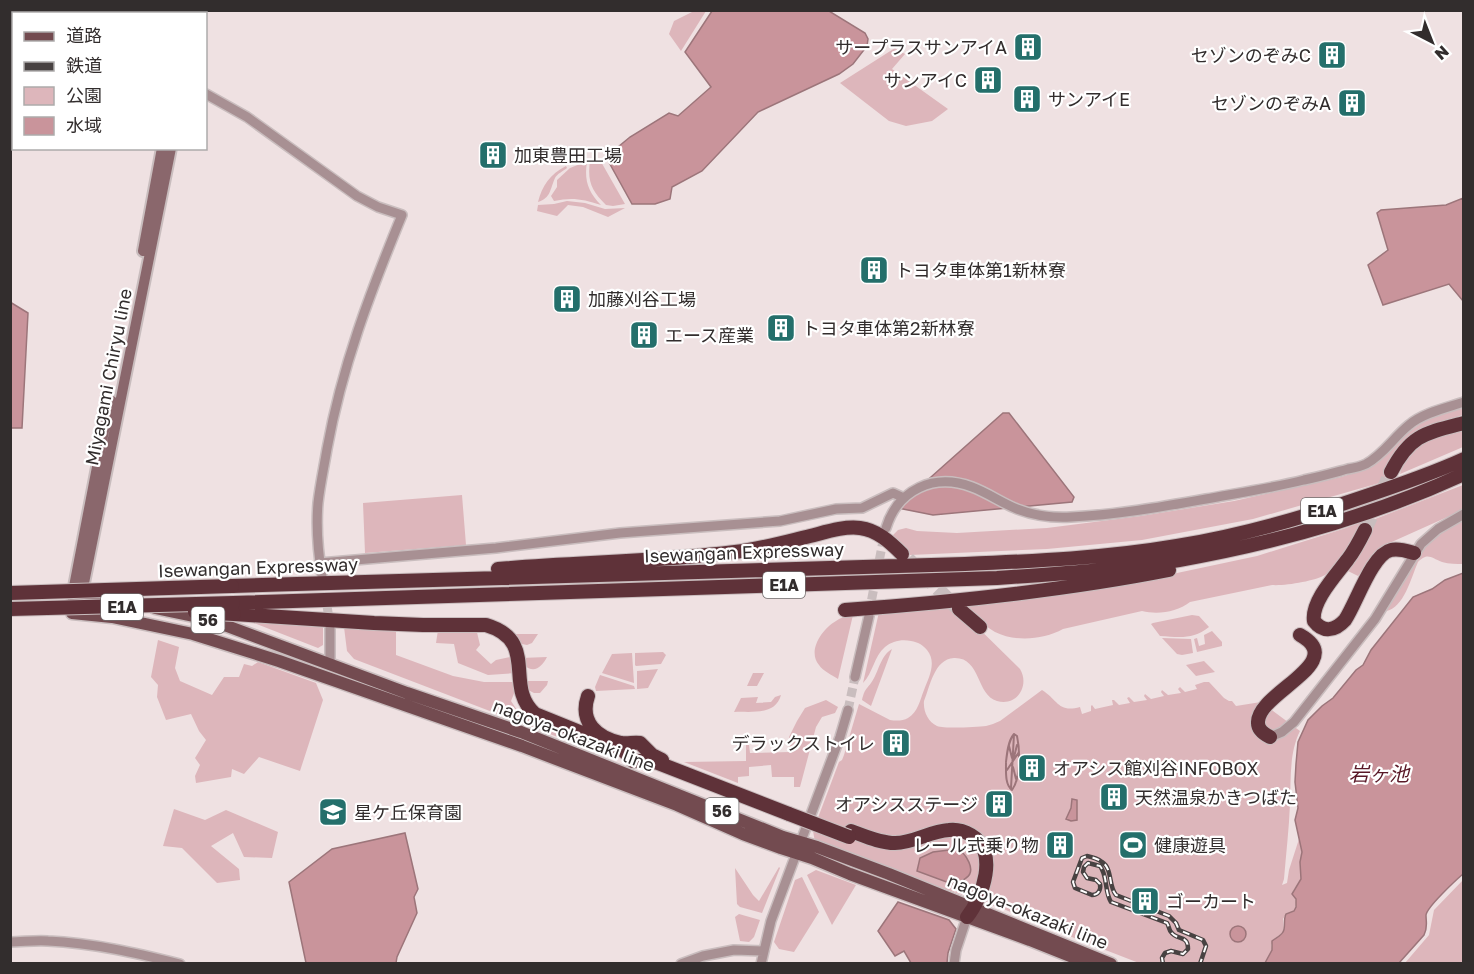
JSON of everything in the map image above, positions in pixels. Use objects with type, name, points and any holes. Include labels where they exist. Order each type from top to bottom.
[{"type":"highway","points":[[1391,472],[1410,443],[1428,433],[1464,423]]},
{"type":"highway","name":"Isewangan Expressway","points":[[10,593],[1053,560],[1177,547],[1231,535],[1283,522],[1400,485],[1464,459]]},
{"type":"highway","name":"Isewangan Expressway","points":[[10,609],[117,607],[234,609],[997,579],[1055,574],[1179,560],[1233,549],[1330,524],[1403,499],[1464,474]]},
{"type":"highway","points":[[845,610],[927,604],[1114,580],[1265,548],[1330,524]]},
{"type":"highway","points":[[370,581],[543,565],[651,560],[735,552],[836,530],[858,528],[881,536],[902,554]]},
{"type":"highway","points":[[1365,530],[1349,558],[1329,583],[1314,612],[1314,621],[1320,627],[1332,630],[1345,620],[1382,554],[1393,549],[1414,553]]},
{"type":"highway","points":[[234,609],[374,623],[470,624],[493,627],[508,637],[515,646],[519,657],[522,695],[526,705],[535,714],[619,748],[633,761],[658,763],[790,811]]},
{"type":"highway","points":[[959,609],[980,627]]},
{"type":"highway","points":[[1270,736],[1260,729],[1258,720],[1260,715],[1269,701],[1310,667],[1314,655],[1312,645],[1301,640]]},
{"type":"highway","points":[[588,696],[585,707],[586,718],[601,734],[618,742],[640,743],[657,758],[883,849],[899,850],[917,847],[947,838],[965,841],[974,849],[978,864],[969,910]]},
{"type":"main road","name":"Miyagami Chiryu line","points":[[76,596],[104,431],[125,340],[162,150]]},
{"type":"main road","name":"Miyagami Chiryu line","points":[[76,596],[171,150]]},
{"type":"main road","name":"nagoya-okazaki line","points":[[10,598],[76,596],[127,602],[198,617],[237,630],[521,732],[783,837],[801,841],[889,874],[1030,940],[1090,963]]},
{"type":"main road","points":[[75,613],[76,596]]},
{"type":"main road","name":"nagoya-okazaki line","points":[[10,614],[75,613],[112,617],[193,634],[279,661],[522,746],[850,874],[969,910],[1111,963]]},
{"type":"street","points":[[207,95],[247,117],[357,196],[378,207],[402,215],[352,345],[335,410],[318,502],[317,534],[322,576]]},
{"type":"street","points":[[886,528],[896,507],[904,498],[923,486],[934,483],[953,482],[974,488],[1017,509],[1053,518],[1101,516],[1283,485],[1365,465],[1383,452],[1411,423],[1464,402]]},
{"type":"street","points":[[320,563],[496,548],[682,527],[763,523],[836,509],[862,508],[893,493],[904,498]]},
{"type":"street","points":[[1270,736],[1288,728],[1299,717],[1371,625],[1414,553],[1429,536],[1464,514]]},
{"type":"street","points":[[855,677],[869,616]]},
{"type":"street","points":[[330,628],[330,665]]},
{"type":"street","points":[[761,963],[771,921],[848,710]]},
{"type":"street","points":[[954,963],[969,910]]},
{"type":"street","points":[[10,942],[49,941],[97,945],[180,963]]},
{"type":"street","points":[[681,963],[734,950],[764,951]]},
{"type":"green space","points":[[696,10],[706,11],[681,51],[669,34],[674,21]]},
{"type":"green space","points":[[895,48],[905,54],[892,69],[948,109],[932,121],[906,126],[889,121],[840,83]]},
{"type":"green space","points":[[600,160],[625,204],[606,205],[594,190],[589,175],[590,161]]},
{"type":"green space","points":[[587,162],[588,185],[601,205],[578,199],[554,201],[551,196],[557,187],[557,180],[570,168]]},
{"type":"green space","points":[[566,166],[567,168],[555,178],[548,196],[538,202],[548,181]]},
{"type":"green space","points":[[567,201],[605,209],[625,208],[608,217],[583,207],[568,205],[557,216],[537,211],[538,205]]},
{"type":"green space","points":[[1463,406],[1463,415],[1428,426],[1410,436],[1398,452],[1383,482],[1253,519],[1142,540],[1047,549],[910,555],[892,536],[898,530],[906,528],[917,531],[957,533],[1047,528],[1141,516],[1234,501],[1341,477],[1368,468],[1382,459],[1410,431],[1424,421]]},
{"type":"green space","points":[[1463,428],[1463,447],[1400,474],[1404,459],[1413,446]]},
{"type":"green space","points":[[1463,485],[1463,510],[1385,545],[1358,576],[1338,566],[1325,575],[1307,581],[1272,585],[1190,602],[1167,612],[1142,611],[1063,629],[1047,636],[1029,638],[1011,637],[995,632],[959,609],[1020,669],[1023,675],[1022,688],[1016,698],[1004,702],[997,701],[985,692],[969,663],[963,659],[947,660],[937,668],[924,701],[927,716],[937,726],[961,728],[991,725],[1042,690],[1063,707],[1080,707],[1082,714],[1091,711],[1092,705],[1095,709],[1113,705],[1112,700],[1119,705],[1130,703],[1127,698],[1129,697],[1134,702],[1147,700],[1145,694],[1151,699],[1164,696],[1162,690],[1168,695],[1181,693],[1178,689],[1180,687],[1185,692],[1197,689],[1195,685],[1209,682],[1224,698],[1232,701],[1236,706],[1261,702],[1300,731],[1292,757],[1288,832],[1282,885],[1287,883],[1299,839],[1302,852],[1301,879],[1293,891],[1296,901],[1294,911],[1286,914],[1283,919],[1284,931],[1275,938],[1265,963],[1139,963],[1006,910],[815,842],[813,831],[839,762],[844,755],[859,704],[890,720],[906,719],[920,702],[930,675],[932,665],[927,650],[916,642],[901,640],[891,643],[881,651],[863,683],[879,612],[1116,586],[1257,556],[1370,519],[1370,521]]},
{"type":"green space","points":[[462,495],[466,545],[365,553],[363,503]]},
{"type":"green space","points":[[1463,520],[1463,564],[1445,563],[1424,557],[1418,562],[1410,584],[1398,604],[1386,611],[1419,554],[1428,543]]},
{"type":"green space","points":[[849,615],[853,615],[838,679],[819,665],[815,647],[826,629]]},
{"type":"green space","points":[[1192,615],[1199,616],[1209,627],[1191,636],[1173,637],[1160,636],[1151,624],[1153,623]]},
{"type":"green space","points":[[246,620],[323,625],[323,645],[318,648]]},
{"type":"green space","points":[[344,627],[396,630],[396,655],[453,676],[484,682],[515,682],[515,691],[511,701],[521,716],[606,748],[610,757],[354,659],[347,651]]},
{"type":"green space","points":[[476,628],[480,645],[476,650],[491,664],[496,660],[515,656],[516,673],[488,675],[458,663],[454,644],[436,643],[438,630]]},
{"type":"green space","points":[[1212,631],[1222,642],[1222,646],[1197,652],[1194,639],[1197,638],[1199,646],[1205,644],[1204,635]]},
{"type":"green space","points":[[514,634],[538,634],[532,643],[527,645],[517,643]]},
{"type":"green space","points":[[1162,638],[1191,639],[1193,653],[1177,654]]},
{"type":"green space","points":[[158,640],[179,647],[175,668],[180,681],[212,695],[224,677],[239,677],[244,664],[252,666],[258,662],[316,683],[323,700],[300,771],[259,757],[244,774],[232,769],[231,777],[196,783],[195,776],[200,765],[195,758],[206,740],[191,714],[166,720],[157,697],[158,685],[151,677]]},
{"type":"green space","points":[[892,649],[871,706],[862,700],[865,690],[874,679],[882,660]]},
{"type":"green space","points":[[663,652],[666,655],[661,664],[635,665],[635,653]]},
{"type":"green space","points":[[632,653],[634,683],[602,673],[612,654]]},
{"type":"green space","points":[[547,657],[543,664],[534,669],[524,665],[521,658]]},
{"type":"green space","points":[[1204,661],[1215,672],[1196,676],[1186,665]]},
{"type":"green space","points":[[658,669],[648,688],[637,689],[637,671]]},
{"type":"green space","points":[[753,673],[764,673],[757,686],[747,686]]},
{"type":"green space","points":[[600,675],[634,686],[635,689],[596,691],[595,687]]},
{"type":"green space","points":[[524,681],[548,681],[540,693],[534,693],[528,690]]},
{"type":"green space","points":[[781,695],[778,702],[768,709],[755,712],[734,712],[741,698],[758,697],[756,703],[771,702],[775,697]]},
{"type":"green space","points":[[826,700],[838,707],[835,713],[822,717],[816,727],[800,787],[794,787],[794,777],[772,777],[771,765],[749,767],[749,776],[738,777],[738,783],[684,762],[746,761],[746,745],[749,745],[750,753],[790,752],[789,737],[805,708]]},
{"type":"green space","points":[[174,809],[205,820],[226,810],[278,832],[272,858],[244,857],[233,833],[211,846],[239,869],[240,880],[217,883],[182,848],[163,846]]},
{"type":"green space","points":[[779,867],[762,913],[740,907],[737,904],[735,868],[759,901]]},
{"type":"green space","points":[[816,870],[856,885],[832,925],[807,875]]},
{"type":"green space","points":[[802,877],[819,912],[794,952],[779,949],[774,942],[795,880]]},
{"type":"green space","points":[[1463,880],[1463,963],[1405,963],[1429,935],[1434,910]]},
{"type":"green space","points":[[739,914],[760,920],[754,937],[749,942],[740,941],[735,917]]},
{"type":"water","points":[[712,11],[829,11],[865,33],[868,39],[867,46],[853,64],[839,74],[758,112],[702,171],[672,187],[670,199],[655,204],[632,204],[606,157],[630,137],[669,113],[678,116],[711,87],[685,52]]},
{"type":"water","points":[[1463,198],[1463,301],[1449,284],[1383,305],[1368,265],[1388,250],[1377,213],[1381,210],[1446,205]]},
{"type":"water","points":[[10,302],[28,313],[22,428],[11,428]]},
{"type":"water","points":[[1003,413],[1009,413],[1074,497],[1072,502],[933,515],[898,508],[922,485]]},
{"type":"water","name":"岩ヶ池","points":[[1463,573],[1463,874],[1431,906],[1426,915],[1424,935],[1399,963],[1265,963],[1272,950],[1272,941],[1284,930],[1286,914],[1294,911],[1296,907],[1296,899],[1292,894],[1301,879],[1302,852],[1295,820],[1298,808],[1295,782],[1298,742],[1308,720],[1333,698],[1356,670],[1363,665],[1371,650],[1413,597]]},
{"type":"water","points":[[1072,799],[1077,800],[1077,820],[1071,821],[1066,819]]},
{"type":"water","points":[[405,833],[418,889],[414,897],[417,913],[396,963],[306,963],[289,882],[332,849]]},
{"type":"water","points":[[957,849],[967,858],[970,867],[969,875],[963,880],[952,884],[917,871],[920,858],[933,852]]},
{"type":"water","points":[[898,902],[949,920],[956,929],[947,963],[911,963],[904,951],[895,956],[878,931]]},
{"type":"water","points":[[1238,926],[1244,928],[1246,934],[1244,940],[1238,942],[1232,940],[1230,934],[1232,928]]},
{"type":"waterway","points":[[1006,762],[1009,744],[1014,734],[1018,742],[1019,764],[1012,790],[1007,782],[1006,763]]},
{"type":"waterway","points":[[1011,788],[1014,734]]},
{"type":"waterway","points":[[1014,757],[1017,745]]},
{"type":"waterway","points":[[1009,746],[1012,758]]},
{"type":"waterway","points":[[1007,770],[1019,752]]},
{"type":"waterway","points":[[1013,767],[1016,779]]},
{"type":"tunnel","points":[[1365,530],[1391,472]]},
{"type":"tunnel","points":[[869,613],[884,536]]},
{"type":"tunnel","points":[[908,559],[956,607]]},
{"type":"tunnel","points":[[323,580],[330,625]]},
{"type":"tunnel","points":[[848,710],[855,677]]},
{"type":"railway","points":[[1163,964],[1162,958],[1165,953],[1171,951],[1183,954],[1188,949],[1186,941],[1173,935],[1167,923],[1111,902],[1100,866],[1088,863],[1083,872],[1087,878],[1096,880],[1100,884],[1098,893],[1092,895],[1075,888],[1073,882],[1082,858],[1091,857],[1105,865],[1116,895],[1169,916],[1179,930],[1203,940],[1206,946],[1200,964]]},
{"type":"place","name":"サープラスサンアイA","points":[[1028,47]]},
{"type":"place","name":"セゾンのぞみC","points":[[1332,55]]},
{"type":"place","name":"サンアイC","points":[[988,80]]},
{"type":"place","name":"サンアイE","points":[[1027,99]]},
{"type":"place","name":"セゾンのぞみA","points":[[1352,103]]},
{"type":"place","name":"加東豊田工場","points":[[493,155]]},
{"type":"place","name":"トヨタ車体第1新林寮","points":[[874,270]]},
{"type":"place","name":"加藤刈谷工場","points":[[567,299]]},
{"type":"place","name":"トヨタ車体第2新林寮","points":[[781,328]]},
{"type":"place","name":"エース産業","points":[[644,335]]},
{"type":"place","name":"デラックストイレ","points":[[896,743]]},
{"type":"place","name":"オアシス館刈谷INFOBOX","points":[[1032,768]]},
{"type":"place","name":"天然温泉かきつばた","points":[[1114,797]]},
{"type":"place","name":"オアシスステージ","points":[[999,804]]},
{"type":"place","name":"星ケ丘保育園","points":[[333,812]]},
{"type":"place","name":"レール式乗り物","points":[[1060,845]]},
{"type":"place","name":"健康遊具","points":[[1133,845]]},
{"type":"place","name":"ゴーカート","points":[[1145,901]]}]
